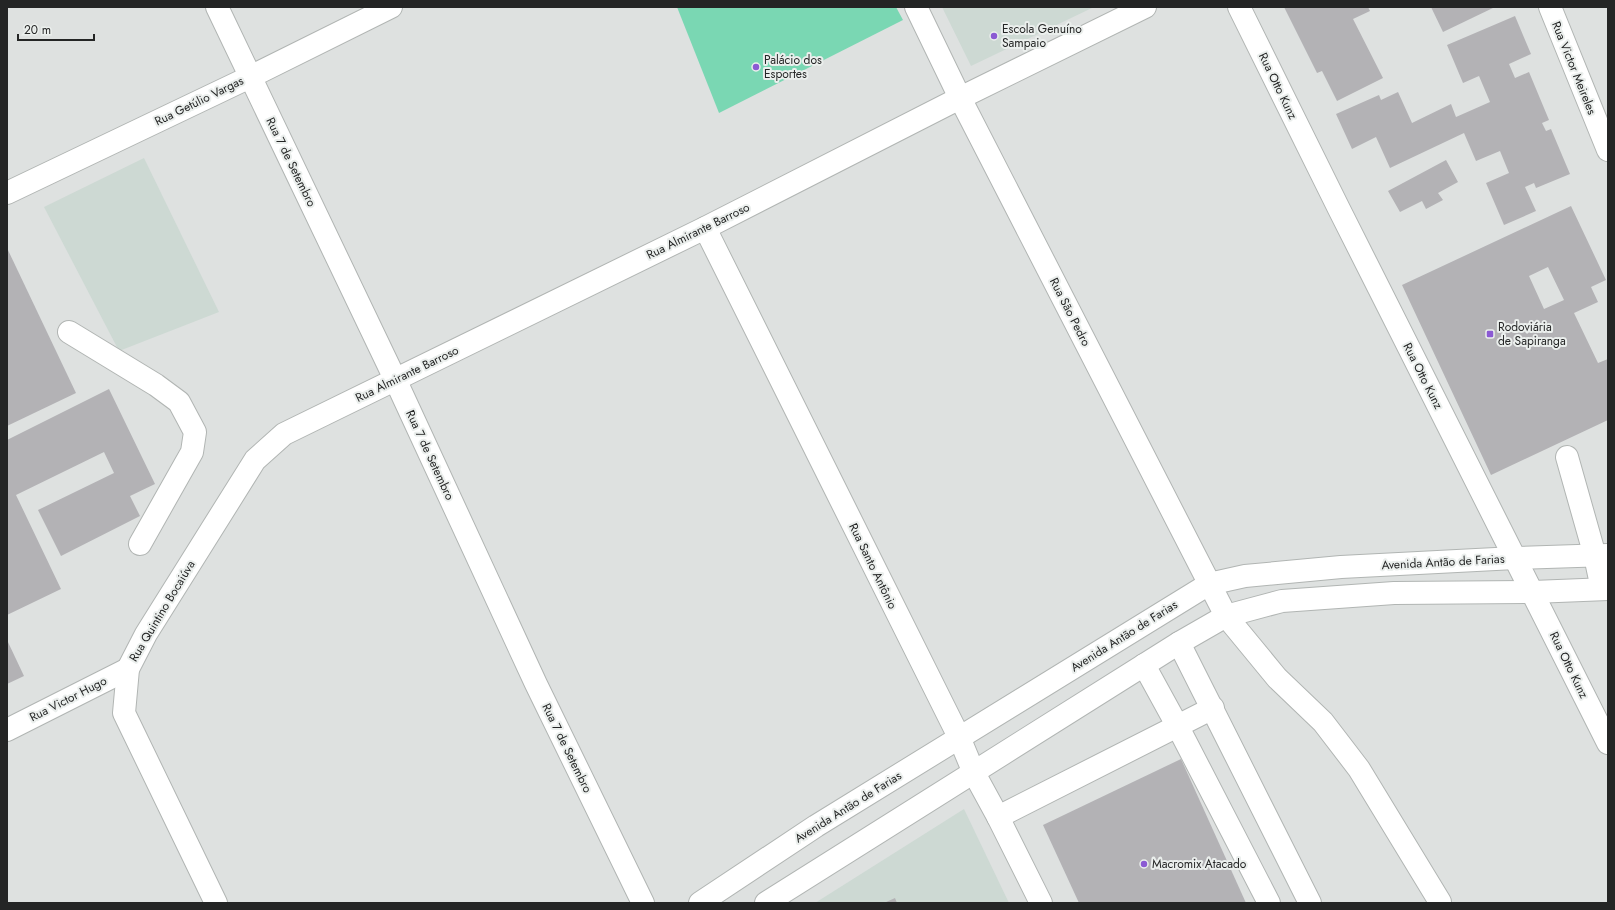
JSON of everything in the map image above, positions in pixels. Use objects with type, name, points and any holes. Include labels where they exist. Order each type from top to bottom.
[{"type":"street","name":"Rua 7 de Setembro","points":[[216,7],[395,379],[536,684],[642,903]]},
{"type":"street","name":"Rua Getúlio Vargas","points":[[8,191],[250,77],[391,7]]},
{"type":"street","name":"Rua São Pedro","points":[[916,7],[960,98],[1226,616],[1277,678],[1323,722],[1359,769],[1440,902]]},
{"type":"street","name":"Rua Almirante Barroso","points":[[256,460],[284,434],[705,228],[960,98],[1145,7]]},
{"type":"street","name":"Rua Otto Kunz","points":[[1239,7],[1608,743]]},
{"type":"street","name":"Rua Victor Meireles","points":[[1550,7],[1608,150]]},
{"type":"street","name":"Rua Santo Antônio","points":[[705,228],[959,737],[974,773],[998,816],[1041,903]]},
{"type":"street","points":[[69,332],[156,385],[179,402],[194,432],[192,452],[140,544]]},
{"type":"street","points":[[766,903],[1179,643],[1226,616],[1282,601],[1394,593],[1533,592],[1605,589],[1602,555],[1567,457]]},
{"type":"street","name":"Rua Quintino Bocaiúva","points":[[216,903],[124,713],[128,668],[146,634],[256,460]]},
{"type":"street","name":"Avenida Antão de Farias","points":[[700,903],[816,826],[1209,584],[1245,576],[1334,568],[1514,558],[1602,555]]},
{"type":"street","points":[[1179,643],[1310,903]]},
{"type":"street","points":[[1144,665],[1178,727],[1269,903]]},
{"type":"street","name":"Rua Victor Hugo","points":[[7,730],[128,668]]},
{"type":"street","points":[[998,816],[1178,727],[1213,708]]},
{"type":"shaded area","name":"Escola Genuíno Sampaio","points":[[942,7],[1094,7],[971,66]]},
{"type":"shaded area","points":[[144,158],[219,312],[119,351],[44,207]]},
{"type":"shaded area","points":[[964,809],[1009,903],[815,903]]},
{"type":"green space","name":"Palácio dos Esportes","points":[[677,7],[896,7],[903,20],[719,113]]},
{"type":"building","points":[[1284,7],[1368,7],[1370,11],[1353,19],[1383,78],[1337,101],[1322,71],[1317,73]]},
{"type":"building","points":[[1431,7],[1495,7],[1443,32]]},
{"type":"building","points":[[1515,16],[1531,54],[1509,64],[1515,78],[1529,72],[1549,120],[1542,123],[1546,131],[1551,129],[1570,174],[1536,188],[1534,183],[1525,187],[1536,211],[1504,225],[1486,183],[1509,173],[1500,151],[1476,161],[1464,133],[1390,168],[1376,137],[1352,149],[1336,114],[1379,95],[1381,100],[1398,92],[1412,123],[1451,104],[1456,117],[1490,102],[1479,76],[1463,83],[1447,45]]},
{"type":"building","points":[[1446,160],[1458,182],[1438,193],[1443,200],[1426,209],[1422,201],[1400,212],[1388,191]]},
{"type":"building","name":"Rodoviária de Sapiranga","points":[[1571,206],[1606,280],[1591,287],[1598,302],[1574,313],[1598,363],[1608,359],[1608,420],[1491,475],[1402,285]],"holes":[[[1548,267],[1564,300],[1544,309],[1529,276]]]},
{"type":"building","points":[[7,248],[76,393],[7,426]]},
{"type":"building","points":[[109,389],[155,484],[130,496],[140,516],[61,556],[38,510],[114,473],[104,452],[16,495],[61,589],[7,615],[7,440]]},
{"type":"building","points":[[7,640],[24,676],[7,684]]},
{"type":"building","name":"Macromix Atacado","points":[[1181,759],[1246,903],[1079,903],[1043,825]]},
{"type":"building","points":[[895,898],[897,903],[884,903]]},
{"type":"place","name":"Escola Genuíno Sampaio","points":[[994,36]]},
{"type":"place","name":"Palácio dos Esportes","points":[[756,67]]},
{"type":"place","name":"Rodoviária de Sapiranga","points":[[1490,334]]},
{"type":"place","name":"Macromix Atacado","points":[[1144,864]]}]
